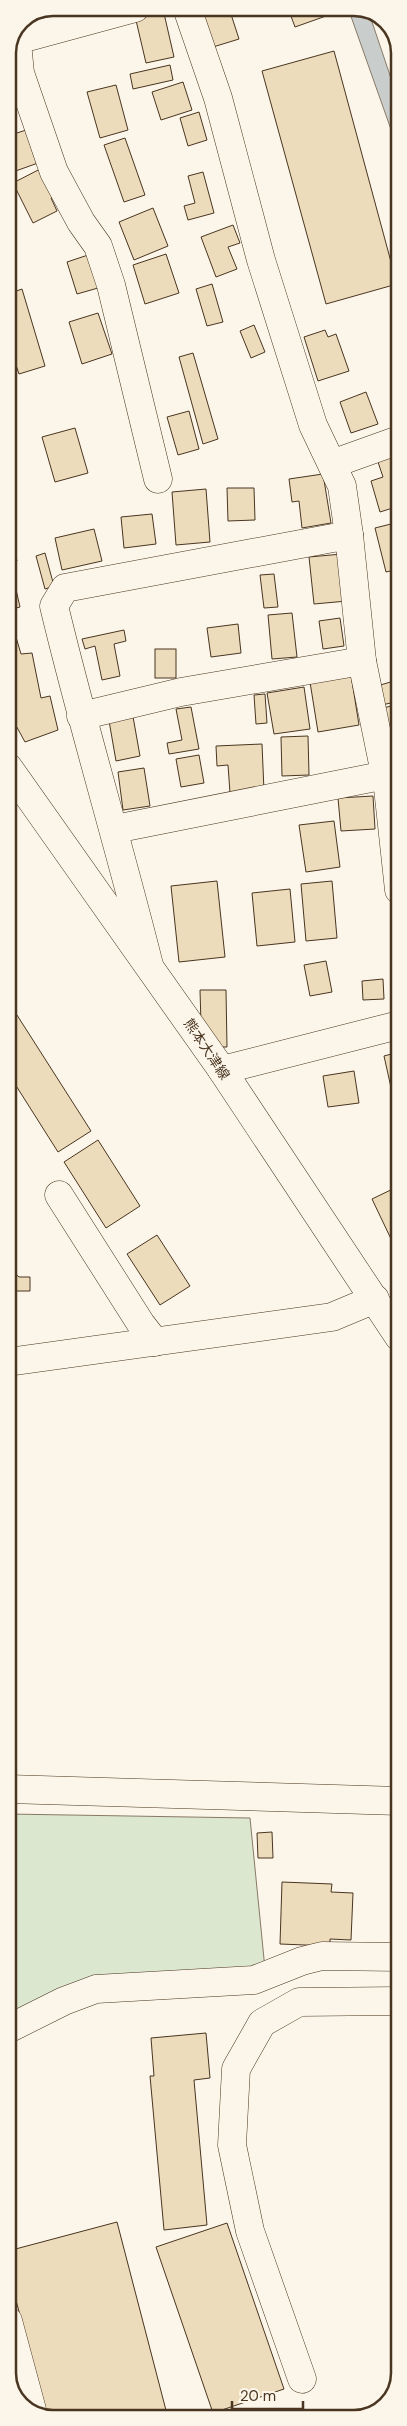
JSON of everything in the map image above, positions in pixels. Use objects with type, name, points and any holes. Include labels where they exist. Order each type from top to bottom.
[{"type":"street","points":[[21,36],[102,16]]},
{"type":"street","points":[[190,16],[218,98],[261,260],[287,345],[313,425],[342,486],[350,535],[362,661],[390,780]]},
{"type":"street","points":[[16,80],[54,172],[80,222],[98,246],[111,285],[158,479]]},
{"type":"street","points":[[332,464],[390,443]]},
{"type":"street","points":[[149,965],[115,829],[80,716],[54,606],[65,588],[350,535]]},
{"type":"street","points":[[80,716],[181,692],[362,661]]},
{"type":"street","name":"熊本大津線","points":[[16,779],[222,1070],[391,1324]]},
{"type":"street","points":[[115,829],[390,783]]},
{"type":"street","points":[[222,1070],[390,1027]]},
{"type":"street","points":[[59,1195],[141,1324],[155,1342]]},
{"type":"street","points":[[17,1361],[332,1317],[374,1299]]},
{"type":"street","points":[[17,1789],[391,1801]]},
{"type":"street","points":[[17,2025],[64,2001],[96,1989],[254,1980],[302,1961],[322,1956],[391,1957]]},
{"type":"street","points":[[302,2379],[250,2231],[232,2145],[236,2069],[262,2023],[298,2002],[391,2001]]},
{"type":"street","points":[[17,2354],[29,2400]]},
{"type":"green space","points":[[17,1814],[250,1818],[265,1969],[17,2015]]},
{"type":"shaded area","points":[[351,16],[372,21],[390,75],[390,127]]},
{"type":"building","points":[[135,16],[165,16],[174,57],[146,63]]},
{"type":"building","points":[[202,16],[232,16],[239,39],[213,47]]},
{"type":"building","points":[[291,16],[326,16],[295,27]]},
{"type":"building","points":[[334,51],[390,258],[390,286],[326,304],[262,71]]},
{"type":"building","points":[[170,65],[173,80],[133,89],[130,74]]},
{"type":"building","points":[[183,82],[192,110],[161,120],[152,92]]},
{"type":"building","points":[[116,85],[128,130],[100,138],[87,92]]},
{"type":"building","points":[[199,112],[207,140],[188,146],[180,118]]},
{"type":"building","points":[[26,130],[38,163],[16,171],[16,133]]},
{"type":"building","points":[[125,138],[145,195],[124,202],[104,145]]},
{"type":"building","points":[[42,168],[56,195],[51,198],[57,211],[33,223],[16,189],[16,181]]},
{"type":"building","points":[[203,172],[214,213],[188,220],[184,206],[195,203],[188,176]]},
{"type":"building","points":[[153,208],[168,246],[134,260],[119,222]]},
{"type":"building","points":[[233,225],[240,243],[228,247],[237,269],[216,277],[201,237]]},
{"type":"building","points":[[166,254],[179,293],[145,304],[133,265]]},
{"type":"building","points":[[88,255],[98,288],[77,294],[67,262]]},
{"type":"building","points":[[212,284],[223,322],[207,326],[196,289]]},
{"type":"building","points":[[22,289],[45,366],[19,374],[16,365],[16,291]]},
{"type":"building","points":[[98,313],[112,354],[82,364],[69,322]]},
{"type":"building","points":[[254,325],[265,352],[251,358],[240,331]]},
{"type":"building","points":[[325,330],[328,337],[336,334],[349,371],[318,381],[304,337]]},
{"type":"building","points":[[193,353],[218,439],[203,444],[179,357]]},
{"type":"building","points":[[366,392],[378,424],[351,433],[340,402]]},
{"type":"building","points":[[189,411],[199,449],[178,455],[167,417]]},
{"type":"building","points":[[75,428],[88,473],[55,482],[42,437]]},
{"type":"building","points":[[390,455],[390,509],[380,512],[371,481],[383,477],[377,459]]},
{"type":"building","points":[[323,474],[331,523],[302,528],[299,501],[292,502],[289,479]]},
{"type":"building","points":[[227,488],[254,488],[255,520],[228,521]]},
{"type":"building","points":[[206,489],[210,542],[176,545],[172,492]]},
{"type":"building","points":[[152,514],[156,544],[124,548],[121,517]]},
{"type":"building","points":[[390,524],[390,571],[386,572],[375,528]]},
{"type":"building","points":[[94,529],[102,561],[62,570],[55,538]]},
{"type":"building","points":[[45,553],[54,586],[45,589],[36,556]]},
{"type":"building","points":[[342,554],[347,601],[314,604],[309,557]]},
{"type":"building","points":[[274,574],[278,607],[264,608],[260,575]]},
{"type":"building","points":[[16,590],[20,607],[16,608]]},
{"type":"building","points":[[292,613],[297,657],[272,659],[268,615]]},
{"type":"building","points":[[340,618],[344,646],[323,649],[319,621]]},
{"type":"building","points":[[238,624],[241,653],[211,657],[207,628]]},
{"type":"building","points":[[124,630],[126,641],[114,644],[120,676],[102,680],[95,646],[85,649],[82,639]]},
{"type":"building","points":[[16,638],[21,654],[32,653],[41,698],[50,696],[58,730],[25,742],[16,726]]},
{"type":"building","points":[[155,649],[176,649],[176,678],[155,678]]},
{"type":"building","points":[[351,675],[359,725],[318,732],[310,682]]},
{"type":"building","points":[[390,682],[390,703],[382,705],[377,686]]},
{"type":"building","points":[[304,687],[310,729],[274,734],[267,693]]},
{"type":"building","points":[[265,694],[267,723],[256,724],[254,695]]},
{"type":"building","points":[[390,706],[390,734],[386,735],[379,709]]},
{"type":"building","points":[[191,707],[199,749],[169,754],[167,743],[182,740],[176,709]]},
{"type":"building","points":[[132,711],[140,756],[116,761],[108,715]]},
{"type":"building","points":[[308,736],[309,775],[282,776],[281,737]]},
{"type":"building","points":[[262,744],[264,791],[230,793],[228,765],[217,766],[216,746]]},
{"type":"building","points":[[199,755],[204,783],[181,787],[176,759]]},
{"type":"building","points":[[144,768],[150,806],[123,810],[118,772]]},
{"type":"building","points":[[373,796],[375,829],[341,831],[338,798]]},
{"type":"building","points":[[334,821],[340,867],[306,872],[299,825]]},
{"type":"building","points":[[217,881],[225,957],[179,962],[171,886]]},
{"type":"building","points":[[332,881],[337,938],[306,941],[301,884]]},
{"type":"building","points":[[290,889],[295,942],[257,946],[252,893]]},
{"type":"building","points":[[326,961],[332,992],[310,996],[304,965]]},
{"type":"building","points":[[383,979],[384,999],[363,1000],[362,981]]},
{"type":"building","points":[[200,990],[226,990],[227,1047],[217,1047],[201,1024]]},
{"type":"building","points":[[16,1014],[91,1131],[58,1152],[16,1086]]},
{"type":"building","points":[[390,1054],[390,1085],[384,1056]]},
{"type":"building","points":[[354,1071],[359,1103],[328,1107],[323,1076]]},
{"type":"building","points":[[98,1140],[140,1206],[106,1228],[64,1162]]},
{"type":"building","points":[[390,1190],[391,1238],[372,1199]]},
{"type":"building","points":[[157,1235],[190,1286],[160,1305],[127,1254]]},
{"type":"building","points":[[17,1275],[19,1277],[30,1277],[30,1291],[17,1291]]},
{"type":"building","points":[[272,1832],[273,1858],[258,1858],[257,1833]]},
{"type":"building","points":[[282,1882],[332,1884],[331,1892],[353,1893],[351,1940],[330,1939],[330,1946],[280,1944]]},
{"type":"building","points":[[206,2033],[210,2078],[194,2080],[207,2225],[164,2230],[150,2076],[154,2076],[151,2038]]},
{"type":"building","points":[[117,2222],[166,2410],[51,2410],[45,2408],[17,2304],[17,2249]]},
{"type":"building","points":[[227,2223],[284,2389],[224,2409],[212,2409],[156,2247]]}]
